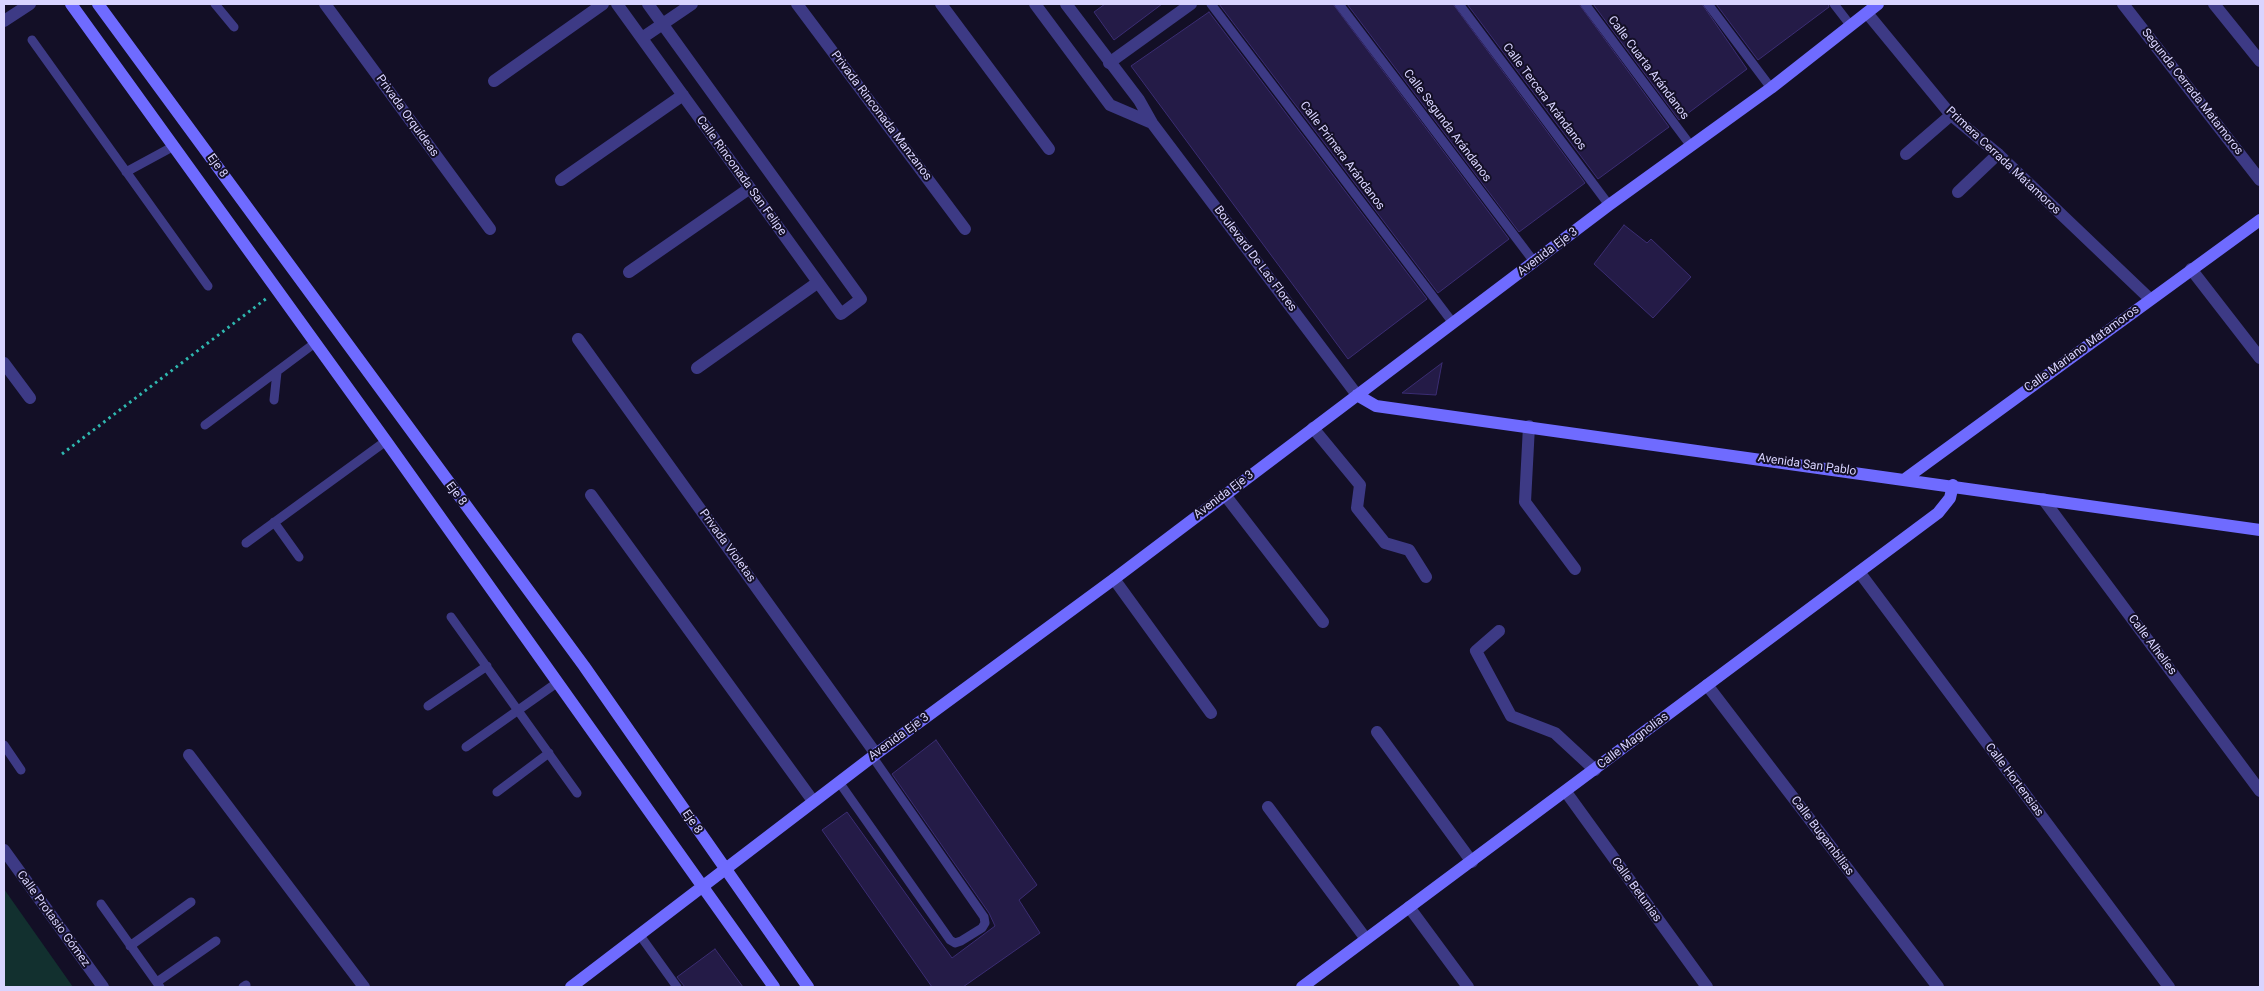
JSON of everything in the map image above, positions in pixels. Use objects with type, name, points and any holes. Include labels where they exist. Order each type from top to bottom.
[{"type":"main road","name":"Eje 8","points":[[71,4],[386,441],[774,987]]},
{"type":"main road","name":"Eje 8","points":[[98,4],[584,666],[808,987]]},
{"type":"main road","name":"Avenida Eje 3","points":[[571,987],[874,755],[1114,579],[1535,263],[1609,205],[1771,88],[1878,4]]},
{"type":"main road","name":"Calle Mariano Matamoros","points":[[1905,479],[2260,220]]},
{"type":"main road","name":"Avenida San Pablo","points":[[1357,395],[1376,406],[1953,485],[2260,530]]},
{"type":"main road","name":"Calle Magnolias","points":[[1302,987],[1938,513],[1950,498],[1953,485]]},
{"type":"street","points":[[4,21],[30,4]]},
{"type":"street","name":"Privada Orquídeas","points":[[325,4],[490,229]]},
{"type":"street","points":[[494,82],[604,4]]},
{"type":"street","name":"Calle Rinconada San Felipe","points":[[617,4],[841,314],[860,299],[648,4]]},
{"type":"street","points":[[642,38],[692,4]]},
{"type":"street","name":"Privada Rinconada Manzanos","points":[[797,4],[964,229]]},
{"type":"street","points":[[941,4],[1049,148]]},
{"type":"street","name":"Boulevard De Las Flores","points":[[1036,4],[1110,105],[1152,123]]},
{"type":"street","name":"Boulevard De Las Flores","points":[[1066,4],[1139,100],[1152,123],[1357,395]]},
{"type":"street","points":[[1109,63],[1191,4]]},
{"type":"street","name":"Segunda Cerrada Matamoros","points":[[2123,4],[2260,180]]},
{"type":"street","points":[[2214,4],[2260,61]]},
{"type":"street","name":"Primera Cerrada Matamoros","points":[[1867,13],[1951,116],[1998,154],[2150,299]]},
{"type":"street","points":[[561,180],[683,95]]},
{"type":"street","points":[[1906,154],[1951,116]]},
{"type":"street","points":[[1958,192],[1998,154]]},
{"type":"street","points":[[629,272],[750,188]]},
{"type":"street","points":[[2191,269],[2260,358]]},
{"type":"street","points":[[698,368],[817,282]]},
{"type":"street","name":"Privada Violetas","points":[[578,339],[874,755]]},
{"type":"street","points":[[4,363],[30,398]]},
{"type":"street","points":[[1529,426],[1525,502],[1575,570]]},
{"type":"street","points":[[1313,428],[1360,485],[1357,508],[1386,543],[1409,550],[1426,577]]},
{"type":"street","points":[[591,495],[813,801]]},
{"type":"street","points":[[1225,495],[1323,622]]},
{"type":"street","name":"Calle Alhelíes","points":[[2043,499],[2260,790]]},
{"type":"street","name":"Calle Hortensias","points":[[1860,573],[2169,987]]},
{"type":"street","points":[[1114,579],[1211,714]]},
{"type":"street","points":[[1499,631],[1476,651],[1511,716],[1555,733],[1595,770]]},
{"type":"street","name":"Calle Bugambilias","points":[[1707,685],[1938,987]]},
{"type":"street","points":[[1377,732],[1472,862]]},
{"type":"street","points":[[189,755],[364,987]]},
{"type":"street","name":"Calle Betunias","points":[[1566,792],[1707,987]]},
{"type":"street","points":[[1268,807],[1366,939]]},
{"type":"street","name":"Calle Protasio Gómez","points":[[4,850],[103,987]]},
{"type":"street","points":[[1409,908],[1468,987]]},
{"type":"lane","points":[[215,4],[234,27]]},
{"type":"lane","name":"Calle Primera Arándanos","points":[[1211,4],[1453,323]]},
{"type":"lane","name":"Calle Segunda Arándanos","points":[[1339,4],[1535,263]]},
{"type":"lane","name":"Calle Tercera Arándanos","points":[[1459,4],[1609,205]]},
{"type":"lane","name":"Calle Cuarta Arándanos","points":[[1585,4],[1691,146]]},
{"type":"lane","points":[[1708,4],[1771,88]]},
{"type":"lane","points":[[1834,4],[1851,26]]},
{"type":"lane","points":[[32,40],[208,286]]},
{"type":"lane","points":[[126,172],[174,146]]},
{"type":"lane","points":[[205,424],[315,343]]},
{"type":"lane","points":[[274,400],[277,372]]},
{"type":"lane","points":[[246,543],[386,441]]},
{"type":"lane","points":[[274,522],[299,557]]},
{"type":"lane","points":[[451,617],[577,793]]},
{"type":"lane","points":[[428,706],[487,666]]},
{"type":"lane","points":[[466,747],[558,682]]},
{"type":"lane","points":[[4,745],[21,770]]},
{"type":"lane","points":[[497,792],[549,753]]},
{"type":"lane","points":[[839,782],[950,940],[960,942],[982,928],[986,923],[984,917],[874,755]]},
{"type":"lane","points":[[130,946],[191,902]]},
{"type":"lane","points":[[101,904],[158,985],[216,941]]},
{"type":"lane","points":[[639,934],[677,987]]},
{"type":"path","points":[[62,454],[278,290]]},
{"type":"green space","points":[[4,889],[73,987],[4,987]]},
{"type":"building","points":[[1105,4],[1162,4],[1114,40],[1094,12]]},
{"type":"building","points":[[1219,4],[1333,4],[1509,239],[1438,293]]},
{"type":"building","points":[[1347,4],[1453,4],[1585,183],[1519,232]]},
{"type":"building","points":[[1467,4],[1579,4],[1669,127],[1598,179]]},
{"type":"building","points":[[1593,4],[1702,4],[1747,69],[1679,120]]},
{"type":"building","points":[[1716,4],[1828,4],[1829,7],[1758,60]]},
{"type":"building","points":[[1209,12],[1427,299],[1348,359],[1131,66]]},
{"type":"building","points":[[1624,225],[1647,243],[1651,239],[1691,277],[1653,318],[1594,264]]},
{"type":"building","points":[[1442,363],[1436,395],[1402,393]]},
{"type":"building","points":[[936,740],[1037,885],[1019,900],[1040,933],[963,987],[932,987],[822,830],[847,812],[952,958],[995,926],[989,913],[892,774]]},
{"type":"building","points":[[715,949],[743,987],[685,987],[677,977]]}]
